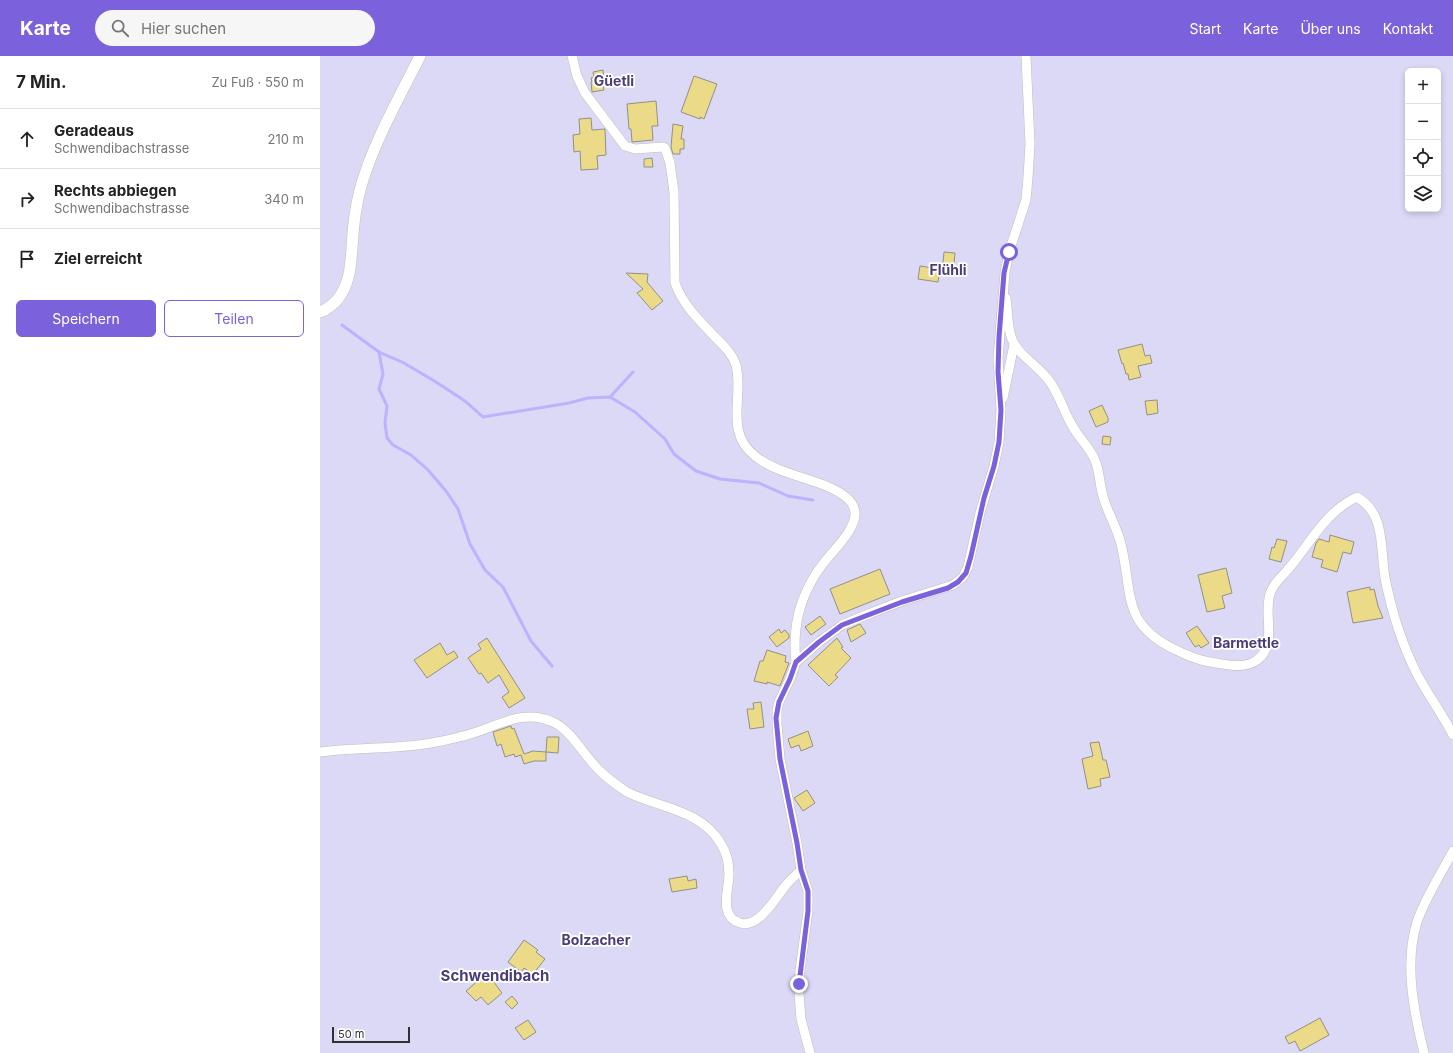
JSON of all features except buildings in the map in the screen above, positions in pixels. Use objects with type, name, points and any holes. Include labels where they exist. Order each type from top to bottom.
[{"type":"street","points":[[320,312],[330,307],[336,301],[347,282],[350,269],[356,207],[364,177],[382,134],[420,56]]},
{"type":"street","points":[[572,56],[577,76],[585,93],[625,146],[635,150],[665,148],[670,164],[674,192],[675,283],[679,294],[688,308],[727,349],[736,364],[737,422],[738,431],[744,445],[754,456],[763,462],[832,489],[847,498],[853,506],[855,515],[851,527],[820,567],[808,587],[803,600],[794,633],[796,662],[779,702],[776,724],[780,759],[801,870],[807,886],[808,899],[800,970],[799,999],[801,1019],[810,1053]]},
{"type":"street","points":[[796,662],[842,625],[902,602],[948,588],[963,577],[968,568],[984,498],[996,460],[1000,432],[1001,410],[998,358],[1003,285],[1006,264],[1022,213],[1027,190],[1030,144],[1026,56]]},
{"type":"street","points":[[1003,285],[1010,333],[1014,345],[1051,384],[1070,423],[1095,460],[1103,497],[1120,541],[1134,611],[1140,624],[1167,646],[1193,658],[1239,666],[1248,665],[1258,659],[1268,645],[1269,597],[1274,584],[1292,565],[1312,537],[1330,516],[1347,502],[1357,498],[1371,508],[1379,524],[1383,567],[1389,596],[1411,662],[1421,682],[1453,735]]},
{"type":"street","points":[[1001,410],[1014,345]]},
{"type":"street","points":[[320,752],[412,746],[462,736],[523,716],[545,719],[562,728],[600,772],[619,786],[649,801],[688,815],[705,825],[713,832],[722,845],[727,860],[729,872],[726,903],[728,912],[730,916],[739,923],[747,924],[756,920],[765,912],[786,884],[801,870]]},
{"type":"street","points":[[1424,1053],[1414,1003],[1412,981],[1412,946],[1417,922],[1423,907],[1453,851]]},
{"type":"shaded area","points":[[320,56],[1453,56],[1453,1053],[320,1053]]},
{"type":"waterway","points":[[342,325],[379,352],[404,363],[436,382],[465,401],[483,417],[569,403],[588,398],[610,397],[635,412],[665,439],[674,454],[696,471],[720,479],[759,483],[788,496],[813,500]]},
{"type":"waterway","points":[[379,352],[383,374],[379,389],[387,406],[385,423],[387,438],[393,445],[411,455],[428,470],[446,491],[458,509],[470,544],[485,570],[503,587],[531,641],[552,666]]},
{"type":"waterway","points":[[610,397],[633,372]]},
{"type":"district","name":"Güetli","points":[[614,81]]},
{"type":"district","name":"Flühli","points":[[948,270]]},
{"type":"district","name":"Barmettle","points":[[1246,643]]},
{"type":"district","name":"Bolzacher","points":[[596,940]]},
{"type":"district","name":"Schwendibach","points":[[495,976]]},
{"type":"route","points":[[799,984],[808,911],[808,891],[801,870],[780,759],[776,724],[779,702],[795,668],[796,662],[842,625],[918,596],[948,588],[958,582],[966,573],[999,442],[1001,410],[998,372],[999,337],[1004,273],[1009,252]]}]
